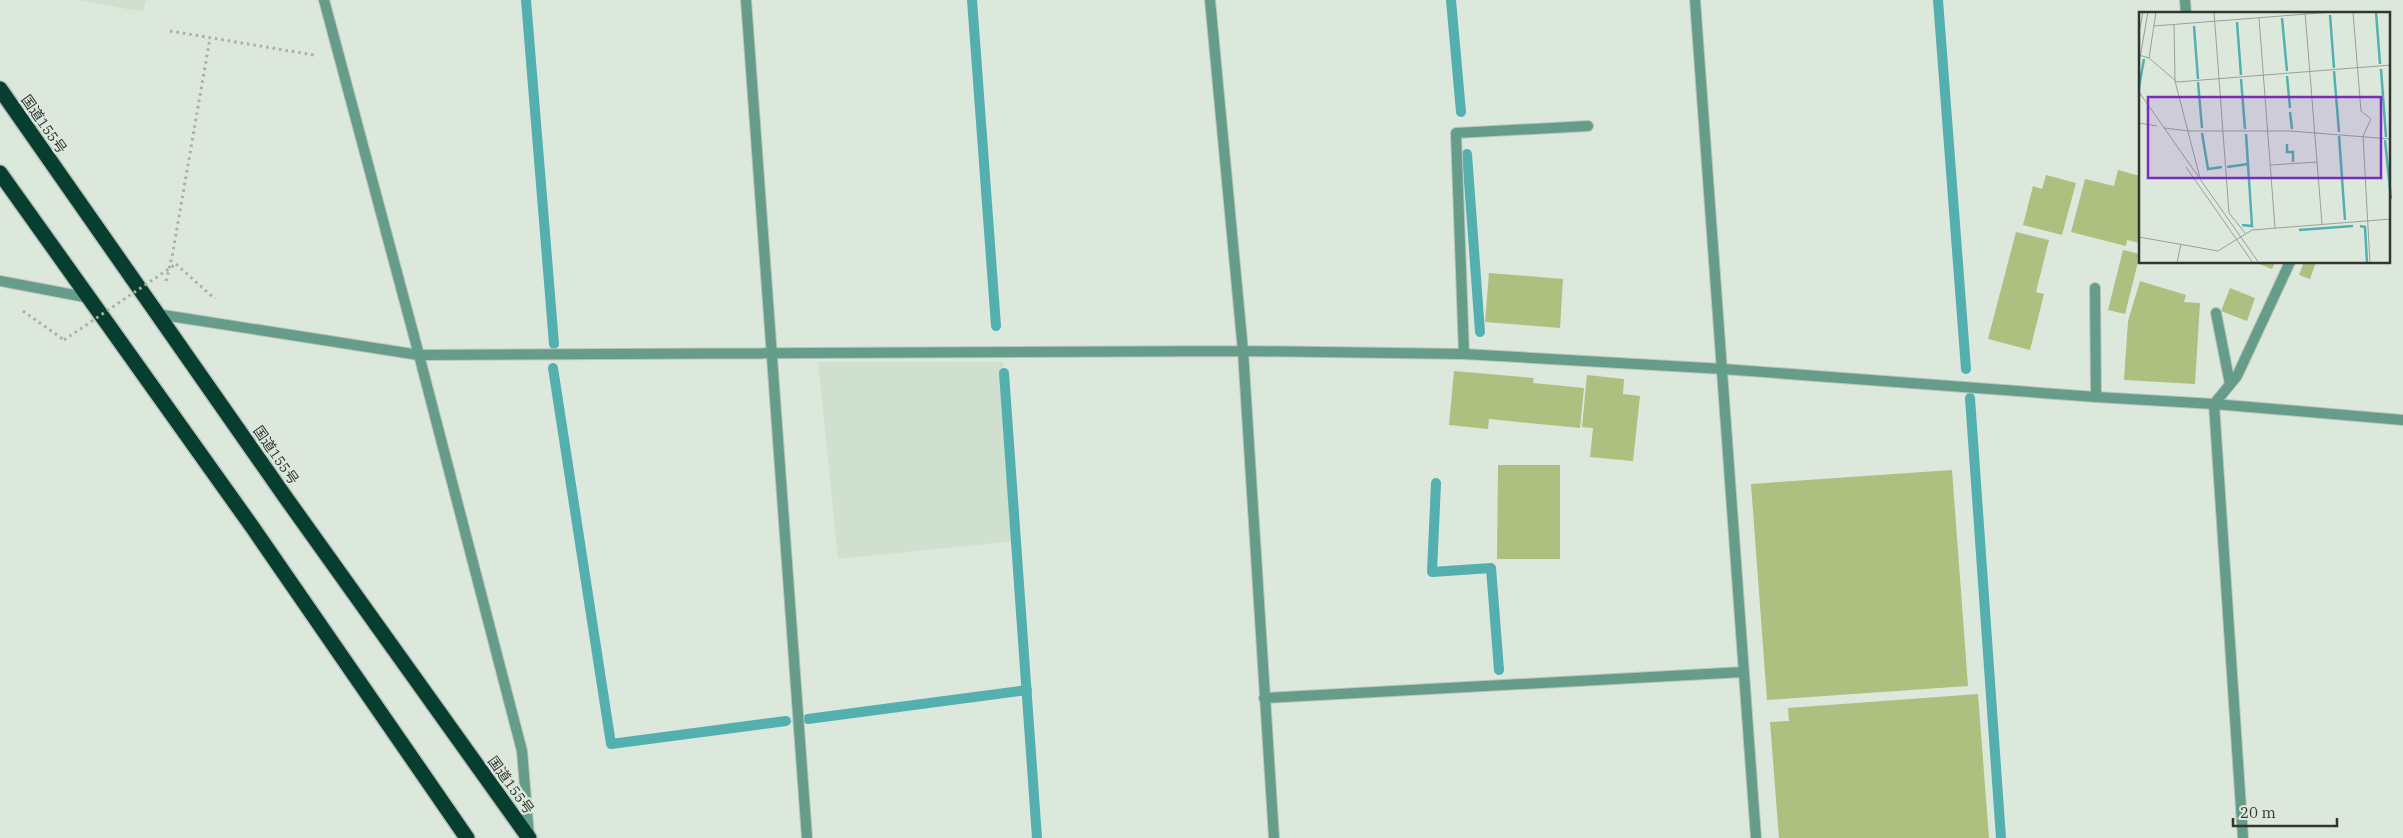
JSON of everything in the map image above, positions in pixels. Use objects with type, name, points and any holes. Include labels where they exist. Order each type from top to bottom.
[{"type":"highway","name":"国道155号","points":[[0,89],[157,314],[529,838]]},
{"type":"highway","points":[[0,173],[253,528],[467,838]]},
{"type":"street","points":[[324,0],[522,750],[529,838]]},
{"type":"street","points":[[746,0],[770,353],[807,838]]},
{"type":"street","points":[[1210,0],[1244,351],[1274,838]]},
{"type":"street","points":[[1695,0],[1756,838]]},
{"type":"street","points":[[1464,354],[1456,133],[1588,126]]},
{"type":"street","points":[[2243,838],[2214,404],[2236,376],[2289,264]]},
{"type":"street","points":[[0,281],[90,298]]},
{"type":"street","points":[[2096,288],[2096,397]]},
{"type":"street","points":[[2216,313],[2230,384]]},
{"type":"street","points":[[157,314],[419,355],[1244,351],[1464,354],[1723,369],[2214,404],[2403,420]]},
{"type":"street","points":[[1264,698],[1743,672]]},
{"type":"path","points":[[170,31],[341,59]]},
{"type":"path","points":[[157,314],[172,257],[210,38]]},
{"type":"path","points":[[18,308],[64,340],[176,264],[219,303]]},
{"type":"shaded area","points":[[78,0],[146,0],[143,12]]},
{"type":"shaded area","points":[[818,362],[1003,362],[1016,541],[838,559]]},
{"type":"building","points":[[2118,170],[2139,176],[2139,243],[2127,240],[2126,246],[2071,232],[2085,179],[2114,186]]},
{"type":"building","points":[[2046,175],[2076,183],[2062,235],[2023,225],[2033,186],[2042,189]]},
{"type":"building","points":[[2016,232],[2049,240],[2036,292],[2044,294],[2030,350],[1988,339]]},
{"type":"building","points":[[2123,250],[2139,254],[2125,314],[2108,310]]},
{"type":"building","points":[[2259,264],[2274,264],[2272,269]]},
{"type":"building","points":[[2303,264],[2315,264],[2310,279],[2299,275]]},
{"type":"building","points":[[1489,273],[1563,279],[1560,328],[1485,322]]},
{"type":"building","points":[[2140,281],[2186,295],[2184,302],[2200,303],[2195,384],[2124,380],[2128,321]]},
{"type":"building","points":[[2230,288],[2255,298],[2247,321],[2221,311]]},
{"type":"building","points":[[1454,371],[1534,378],[1533,383],[1584,388],[1580,428],[1489,419],[1488,429],[1449,425]]},
{"type":"building","points":[[1587,375],[1624,379],[1623,394],[1640,396],[1633,461],[1590,457],[1593,428],[1582,427]]},
{"type":"building","points":[[1498,465],[1560,465],[1560,559],[1497,559]]},
{"type":"building","points":[[1952,470],[1968,686],[1767,700],[1751,484]]},
{"type":"building","points":[[1978,694],[1989,838],[1779,838],[1770,722],[1789,721],[1788,708]]},
{"type":"waterway","points":[[526,0],[554,344]]},
{"type":"waterway","points":[[972,0],[996,326]]},
{"type":"waterway","points":[[1451,0],[1461,112]]},
{"type":"waterway","points":[[1938,0],[1966,369]]},
{"type":"waterway","points":[[1467,154],[1480,332]]},
{"type":"waterway","points":[[553,368],[611,744],[786,721]]},
{"type":"waterway","points":[[1004,373],[1037,838]]},
{"type":"waterway","points":[[1970,398],[2001,838]]},
{"type":"waterway","points":[[1436,483],[1432,572],[1491,568],[1499,670]]},
{"type":"waterway","points":[[808,719],[1027,690]]}]
